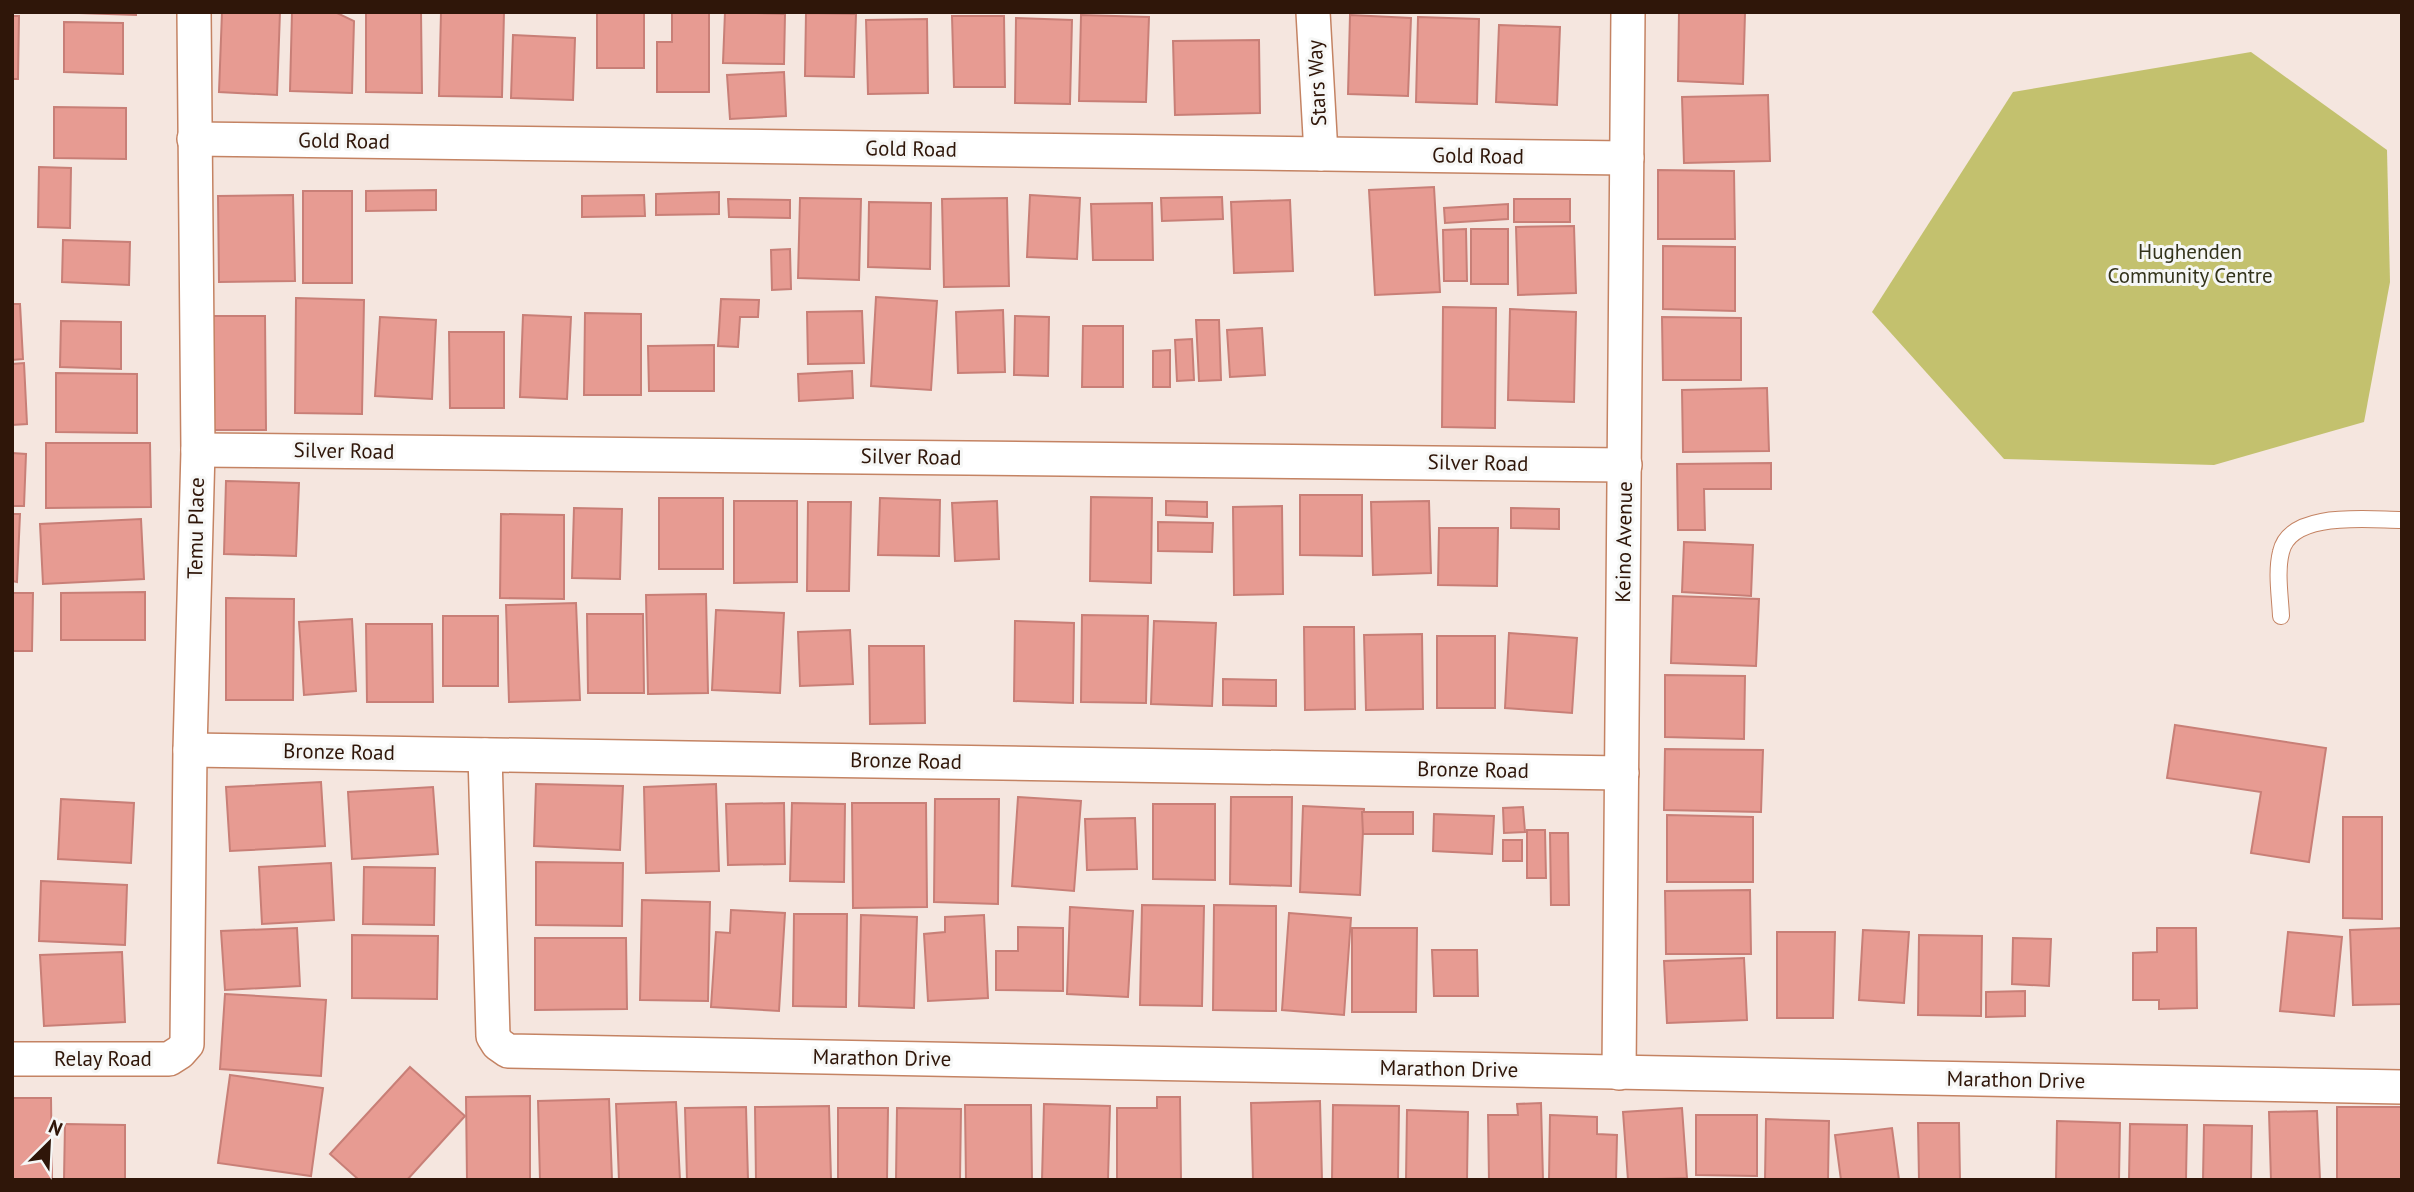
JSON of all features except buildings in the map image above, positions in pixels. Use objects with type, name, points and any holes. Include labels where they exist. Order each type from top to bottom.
[{"type":"street","name":"Temu Place","points":[[187,1044],[190,750],[198,450],[194,12]]},
{"type":"street","name":"Stars Way","points":[[1313,12],[1321,154]]},
{"type":"street","name":"Keino Avenue","points":[[1619,1073],[1628,12]]},
{"type":"street","name":"Gold Road","points":[[194,139],[1627,158]]},
{"type":"street","name":"Silver Road","points":[[198,450],[1625,465]]},
{"type":"street","name":"Bronze Road","points":[[190,750],[1622,772]]},
{"type":"street","name":"Marathon Drive","points":[[485,755],[493,1036],[498,1044],[508,1051],[2402,1087]]},
{"type":"street","name":"Relay Road","points":[[12,1059],[169,1059],[187,1044]]},
{"type":"lane","points":[[2281,616],[2279,564],[2281,549],[2288,536],[2301,527],[2330,520],[2402,520]]},
{"type":"green space","name":"Hughenden Community Centre","points":[[2251,52],[2387,150],[2390,282],[2364,422],[2214,465],[2004,459],[1872,312],[2013,92]]}]
